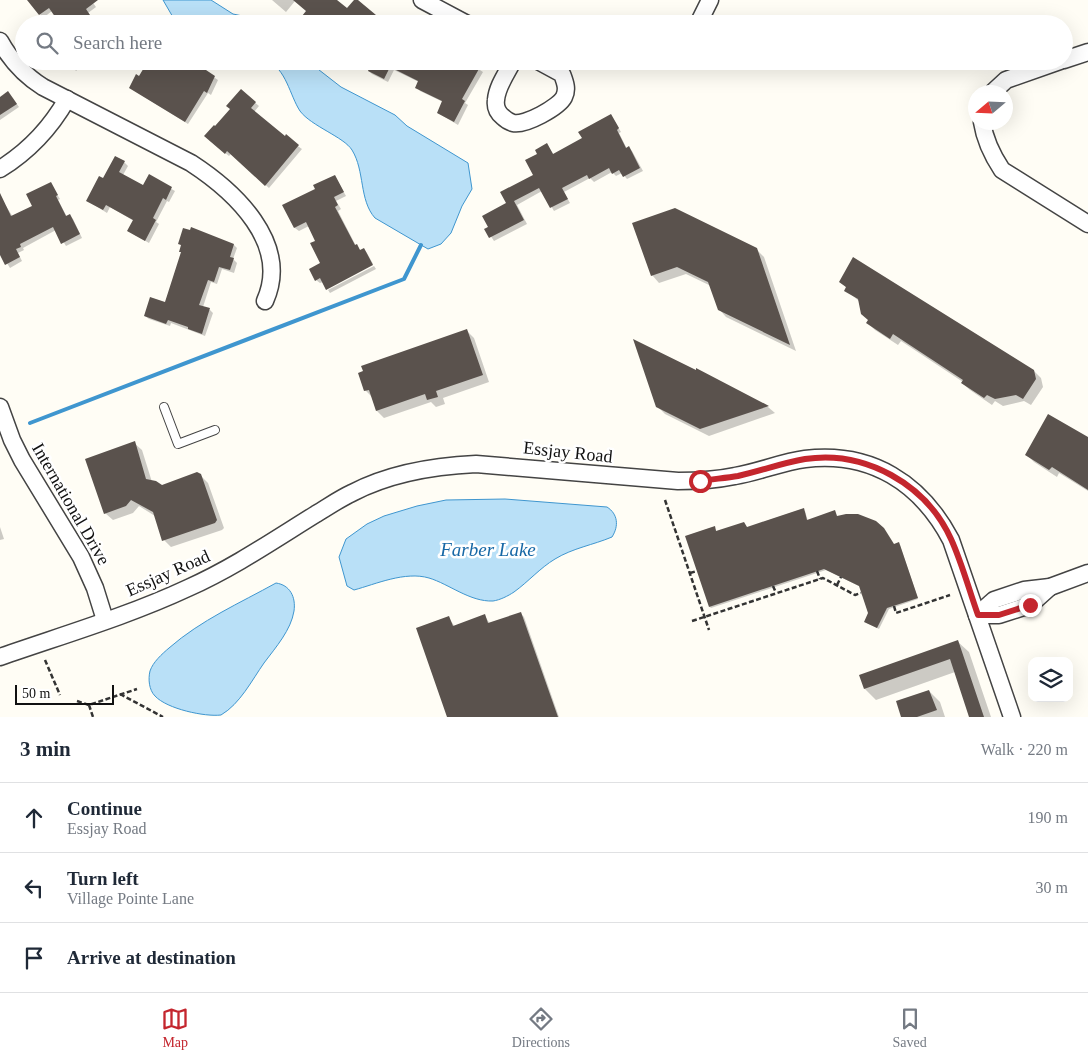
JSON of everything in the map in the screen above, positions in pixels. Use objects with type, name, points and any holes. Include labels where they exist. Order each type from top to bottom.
[{"type":"street","points":[[422,0],[450,15]]},
{"type":"street","points":[[702,15],[710,0]]},
{"type":"street","points":[[0,40],[15,63]]},
{"type":"street","points":[[1073,57],[1088,52]]},
{"type":"street","points":[[21,70],[29,78],[191,163],[212,176],[230,193],[258,228],[269,249],[272,262],[272,278],[265,301]]},
{"type":"street","points":[[508,70],[499,88],[496,106],[500,114],[507,121],[514,124],[538,116],[558,104],[564,98],[566,90],[562,74],[555,70]]},
{"type":"street","points":[[1000,85],[1006,80],[1034,70]]},
{"type":"street","points":[[0,169],[42,136],[68,99]]},
{"type":"street","points":[[983,130],[988,146],[1002,170],[1088,224]]},
{"type":"street","name":"International Drive","points":[[0,407],[12,440],[22,460],[81,557],[95,588],[105,620]]},
{"type":"street","name":"Essjay Road","points":[[0,658],[188,588],[230,567],[351,493],[392,477],[420,470],[448,465],[476,464],[693,481],[736,476],[804,460],[828,458],[851,460],[884,471],[913,489],[937,515],[951,540],[1012,717]]},
{"type":"street","points":[[978,615],[994,600],[1024,590],[1050,587],[1088,573]]},
{"type":"lane","points":[[164,407],[178,444],[215,430]]},
{"type":"path","points":[[665,500],[709,630]]},
{"type":"path","points":[[690,573],[697,571]]},
{"type":"path","points":[[817,571],[820,579]]},
{"type":"path","points":[[837,585],[841,577]]},
{"type":"path","points":[[692,621],[823,578],[855,595],[861,593]]},
{"type":"path","points":[[773,586],[776,593]]},
{"type":"path","points":[[894,606],[896,613],[950,595]]},
{"type":"path","points":[[45,660],[60,695]]},
{"type":"path","points":[[77,701],[89,705],[137,689]]},
{"type":"path","points":[[120,694],[163,717]]},
{"type":"path","points":[[89,705],[93,717]]},
{"type":"water","points":[[163,0],[211,0],[238,15],[172,15]]},
{"type":"water","points":[[279,70],[319,70],[341,87],[395,115],[407,126],[468,163],[472,189],[462,206],[451,233],[441,244],[428,249],[375,218],[366,203],[359,167],[352,150],[348,145],[319,127],[300,111]]},
{"type":"water","name":"Farber Lake","points":[[505,499],[607,507],[615,517],[616,529],[612,537],[576,549],[555,559],[514,592],[504,598],[493,601],[476,599],[437,581],[420,576],[391,579],[354,590],[347,586],[339,557],[346,539],[367,524],[384,516],[446,500]]},
{"type":"water","points":[[276,583],[285,586],[293,597],[294,611],[290,625],[234,705],[221,715],[206,715],[168,705],[155,696],[151,691],[149,677],[155,661],[181,638],[207,620]]},
{"type":"building","points":[[27,0],[98,0],[86,9],[90,15],[54,15],[49,8],[39,15]]},
{"type":"building","points":[[293,0],[337,0],[347,8],[354,0],[358,0],[376,15],[303,15],[306,11]]},
{"type":"building","points":[[143,70],[206,70],[215,76],[207,93],[204,91],[185,122],[129,88],[136,74],[139,76]]},
{"type":"building","points":[[368,70],[388,70],[384,79]]},
{"type":"building","points":[[396,70],[478,70],[462,99],[465,101],[454,122],[437,113],[442,101],[415,88],[418,81]]},
{"type":"building","points":[[241,89],[256,102],[251,108],[299,145],[265,186],[227,151],[225,154],[204,136],[230,109],[226,106]]},
{"type":"building","points":[[8,91],[17,104],[0,115],[0,97]]},
{"type":"building","points":[[611,114],[619,128],[617,130],[626,148],[629,146],[640,168],[623,177],[619,170],[612,174],[609,168],[589,179],[587,175],[562,188],[568,199],[550,208],[539,188],[514,201],[524,220],[489,238],[484,229],[488,227],[482,216],[506,203],[500,192],[533,175],[525,160],[537,154],[535,150],[547,143],[553,154],[582,138],[578,132]]},
{"type":"building","points":[[115,156],[125,161],[119,172],[143,185],[149,174],[172,187],[166,200],[163,198],[153,218],[156,220],[145,241],[127,231],[133,220],[106,205],[103,210],[86,201],[99,176],[103,178]]},
{"type":"building","points":[[335,175],[344,192],[334,197],[338,205],[335,207],[355,245],[357,244],[360,250],[364,248],[373,265],[326,290],[320,278],[315,281],[309,269],[320,263],[310,243],[315,241],[306,222],[294,228],[282,205],[315,189],[313,185]]},
{"type":"building","points":[[51,182],[66,216],[70,214],[80,234],[61,244],[53,227],[20,244],[21,247],[16,249],[20,257],[5,265],[0,255],[0,193],[11,216],[32,206],[26,194]]},
{"type":"building","points":[[675,208],[757,248],[790,345],[718,310],[708,282],[677,267],[651,276],[632,223]]},
{"type":"building","points":[[191,227],[234,244],[230,257],[234,258],[230,270],[219,267],[214,282],[208,280],[199,305],[210,308],[202,334],[168,320],[166,324],[144,316],[150,297],[165,302],[181,252],[179,252],[181,245],[178,244],[183,228],[190,230]]},
{"type":"building","points":[[853,257],[1034,370],[1036,379],[1023,399],[1016,395],[995,399],[987,395],[984,398],[961,383],[963,380],[893,334],[890,339],[866,323],[868,320],[861,314],[858,299],[844,291],[846,287],[839,282]]},
{"type":"building","points":[[467,329],[483,375],[436,391],[438,397],[427,400],[425,394],[376,411],[369,390],[364,391],[358,373],[363,371],[361,366]]},
{"type":"building","points":[[633,339],[696,370],[696,368],[769,406],[700,429],[656,407]]},
{"type":"building","points":[[1048,414],[1088,437],[1088,490],[1052,467],[1049,470],[1025,455]]},
{"type":"building","points":[[135,441],[146,479],[156,481],[162,485],[197,472],[201,474],[217,520],[215,523],[162,541],[153,512],[131,500],[126,506],[104,514],[85,459]]},
{"type":"building","points":[[804,508],[807,520],[835,510],[837,516],[858,514],[876,521],[884,528],[894,544],[899,542],[918,598],[887,608],[877,628],[864,622],[868,613],[859,586],[824,569],[709,607],[685,536],[715,526],[716,531],[744,522],[747,527]]},
{"type":"building","points":[[521,612],[558,717],[447,717],[416,628],[449,616],[453,626],[485,614],[488,623]]},
{"type":"building","points":[[958,640],[984,717],[969,717],[950,659],[864,689],[859,675]]},
{"type":"building","points":[[929,690],[937,710],[917,717],[901,717],[896,701]]},
{"type":"waterway","points":[[30,423],[404,279],[421,245]]},
{"type":"route","points":[[700,481],[736,476],[804,460],[828,458],[851,460],[869,465],[884,471],[913,489],[937,515],[951,540],[978,615],[999,615],[1030,605]]}]
